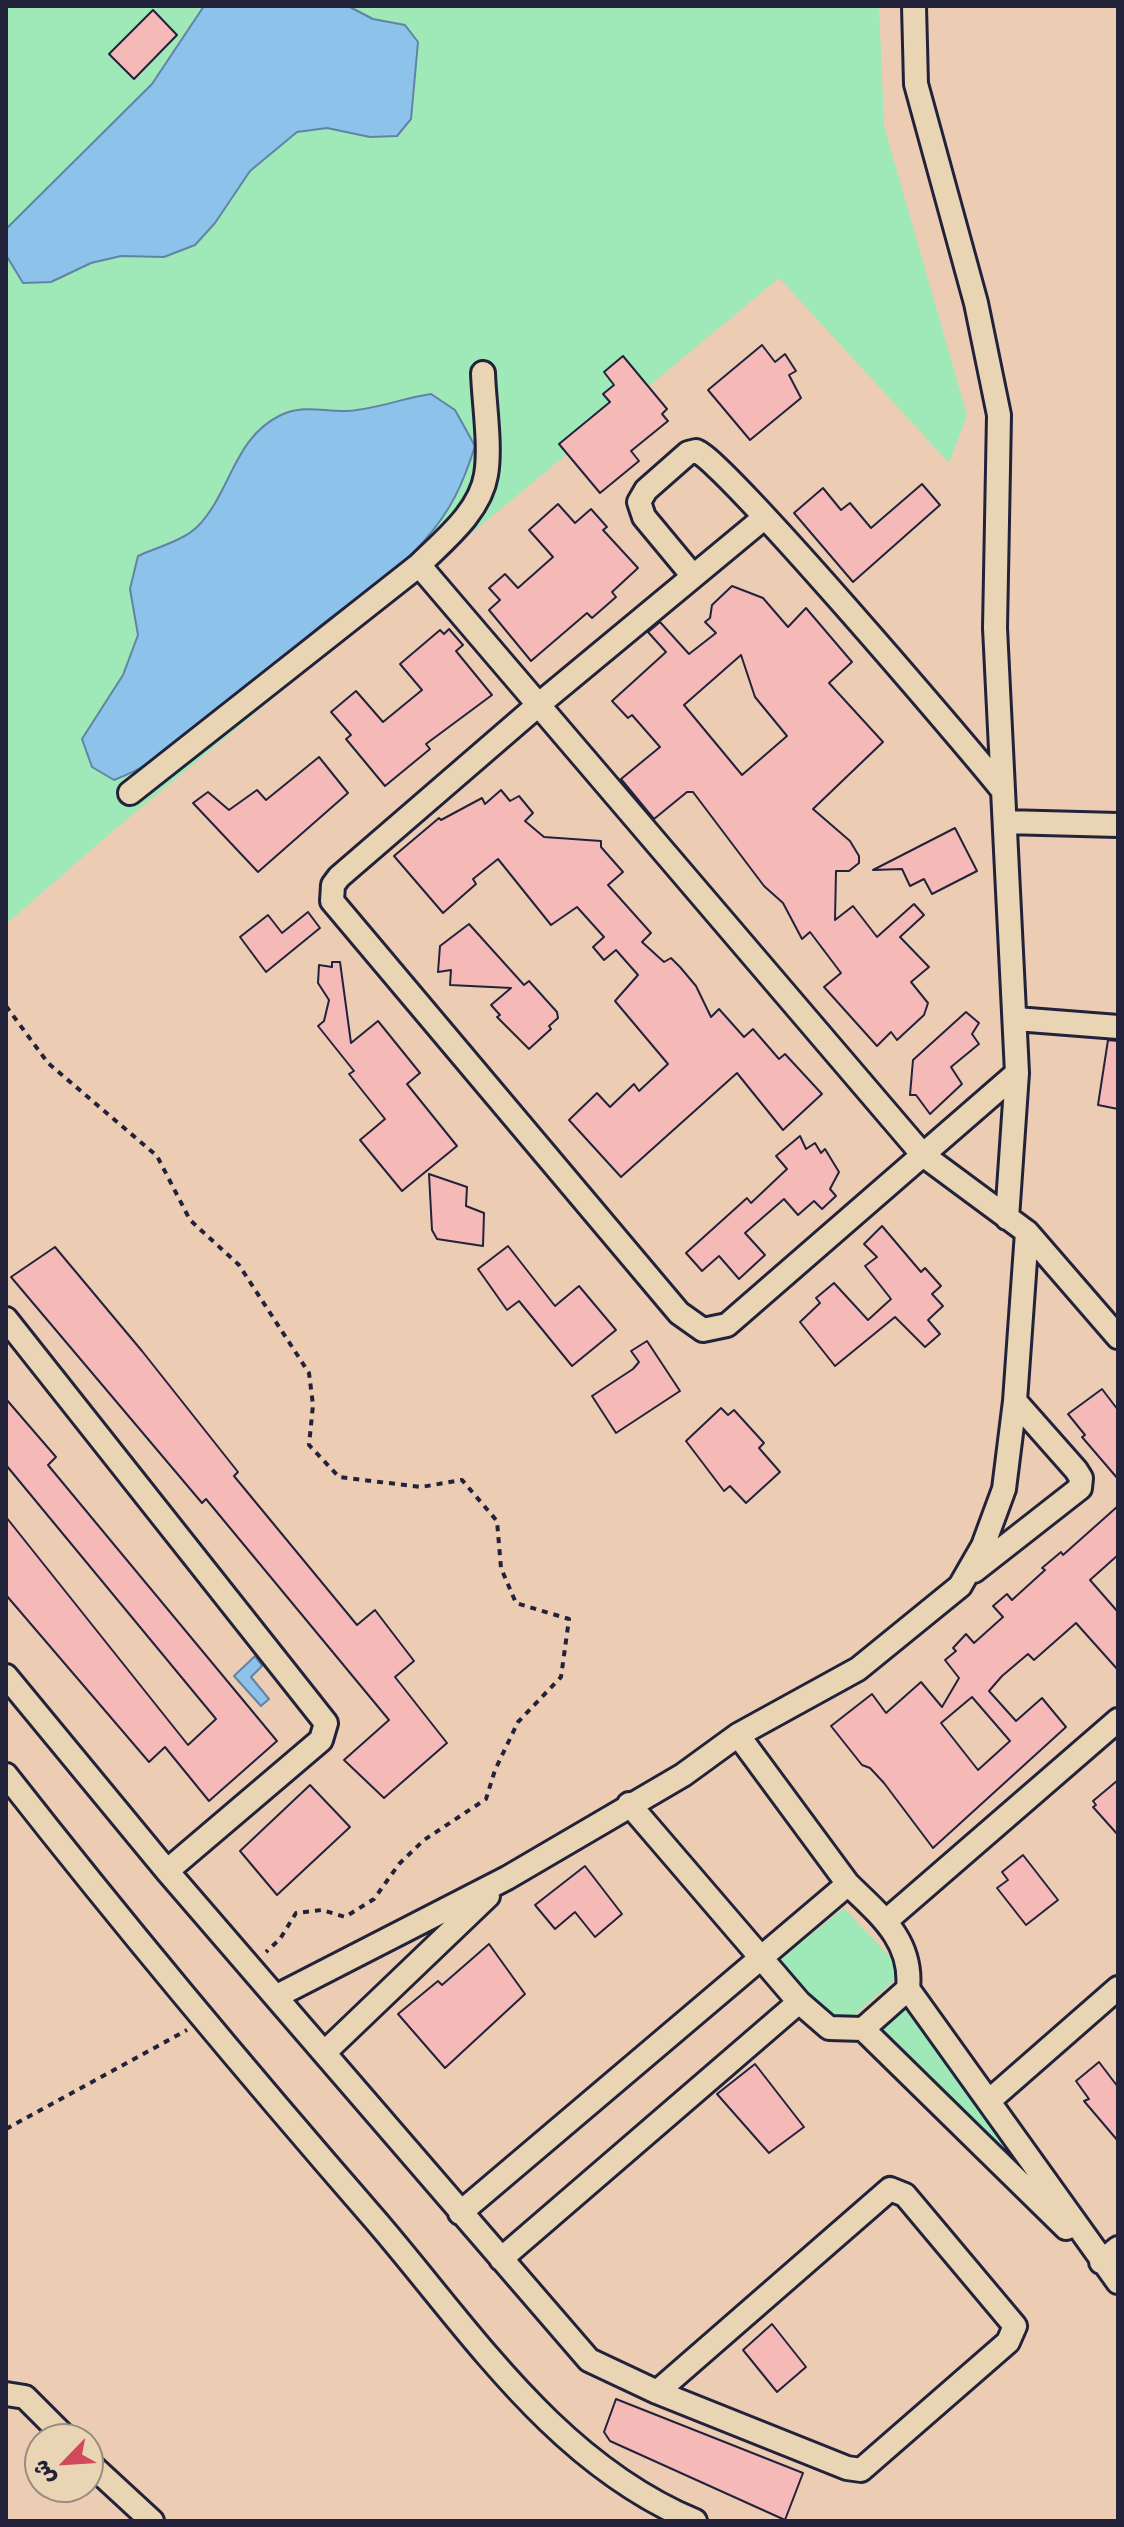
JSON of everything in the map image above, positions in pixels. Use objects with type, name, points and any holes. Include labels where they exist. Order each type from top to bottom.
[{"type":"street","points":[[914,6],[916,84],[976,303],[999,415],[995,628],[1000,787],[1005,822],[1017,1073],[1007,1218]]},
{"type":"street","points":[[130,793],[419,565],[474,505],[486,474],[483,373]]},
{"type":"street","points":[[693,576],[644,517],[639,502],[646,490],[688,453],[696,451],[709,456],[765,517],[1000,787]]},
{"type":"street","points":[[765,517],[537,706],[339,877],[333,885],[332,901],[679,1313],[703,1330],[727,1325],[1017,1073]]},
{"type":"street","points":[[419,565],[923,1155],[1027,1232],[1118,1337]]},
{"type":"street","points":[[1005,822],[1118,825]]},
{"type":"street","points":[[1016,1019],[1118,1027]]},
{"type":"street","points":[[970,1574],[1004,1489],[1015,1401],[1027,1232]]},
{"type":"street","points":[[6,1319],[326,1723],[321,1740],[167,1871]]},
{"type":"street","points":[[277,1996],[507,1878],[683,1775],[738,1735],[858,1669],[924,1617],[970,1574],[1080,1488],[1081,1478],[1076,1470],[1015,1401]]},
{"type":"street","points":[[6,1676],[167,1871],[589,2360],[657,2392],[847,2468],[861,2470],[1008,2342],[1015,2326],[905,2195],[890,2189],[657,2392]]},
{"type":"street","points":[[886,1921],[1118,1720]]},
{"type":"street","points":[[738,1735],[848,1884],[886,1921],[908,1958],[908,1989],[1110,2255],[1118,2282]]},
{"type":"street","points":[[6,1775],[204,2021],[524,2396],[604,2471],[637,2493],[695,2521]]},
{"type":"street","points":[[629,1804],[799,2002],[829,2028],[863,2029],[1110,2255]]},
{"type":"street","points":[[324,2053],[507,1878]]},
{"type":"street","points":[[460,2213],[848,1884]]},
{"type":"street","points":[[990,2100],[1118,1988]]},
{"type":"street","points":[[863,2029],[908,1989]]},
{"type":"street","points":[[501,2259],[799,2002]]},
{"type":"street","points":[[6,2394],[25,2397],[51,2423]]},
{"type":"street","points":[[104,2477],[152,2521]]},
{"type":"path","points":[[6,1006],[48,1063],[157,1156],[190,1220],[239,1265],[309,1373],[313,1405],[309,1445],[339,1477],[421,1487],[462,1480],[497,1521],[501,1568],[516,1603],[569,1619],[561,1677],[518,1722],[495,1770],[486,1799],[424,1840],[399,1864],[374,1899],[345,1917],[322,1910],[296,1913],[280,1939],[250,1966]]},
{"type":"path","points":[[6,2129],[204,2021]]},
{"type":"green space","points":[[6,6],[879,6],[884,126],[967,415],[949,463],[779,278],[113,831],[6,924]]},
{"type":"green space","points":[[844,1908],[895,1962],[896,1979],[840,2027],[780,1959]]},
{"type":"green space","points":[[906,2007],[1040,2183],[1042,2201],[878,2028]]},
{"type":"water","points":[[204,6],[348,6],[373,19],[405,25],[418,42],[411,119],[397,136],[370,137],[327,128],[297,132],[250,171],[215,223],[195,245],[164,257],[121,256],[91,263],[51,282],[23,283],[6,255],[6,229],[152,84]]},
{"type":"water","points":[[431,394],[455,410],[475,446],[455,497],[423,542],[371,588],[314,631],[220,714],[170,751],[114,780],[92,767],[82,739],[123,675],[138,635],[130,589],[138,556],[178,540],[198,526],[253,437],[281,415],[306,409],[359,410]]},
{"type":"water","points":[[255,1656],[262,1666],[251,1677],[269,1699],[261,1706],[234,1676]]},
{"type":"building","points":[[153,10],[177,35],[134,79],[109,54]]},
{"type":"building","points":[[762,345],[775,362],[785,354],[796,371],[789,375],[801,398],[750,440],[708,390]]},
{"type":"building","points":[[623,356],[667,409],[662,414],[668,421],[631,451],[639,461],[600,493],[559,444],[610,402],[603,394],[614,385],[604,372]]},
{"type":"building","points":[[922,484],[940,505],[853,582],[794,513],[823,488],[841,510],[850,503],[871,528]]},
{"type":"building","points":[[558,504],[575,523],[591,509],[607,527],[603,530],[638,568],[612,592],[616,597],[592,618],[587,613],[531,661],[489,610],[500,600],[489,588],[505,574],[518,588],[553,557],[529,530]]},
{"type":"building","points":[[732,586],[763,598],[788,627],[806,608],[852,662],[829,683],[883,742],[813,809],[850,841],[859,856],[859,863],[849,871],[836,871],[835,920],[853,906],[877,937],[914,904],[924,915],[900,937],[929,967],[911,982],[928,1003],[924,1015],[897,1040],[891,1032],[877,1046],[824,987],[841,973],[810,932],[802,939],[783,903],[764,886],[693,792],[687,792],[654,819],[621,779],[660,747],[632,715],[628,718],[612,701],[666,652],[648,632],[660,622],[689,654],[716,633],[705,622],[710,618],[712,605]],"holes":[[[741,655],[755,697],[787,736],[742,775],[684,705]]]},
{"type":"building","points":[[449,629],[463,645],[456,651],[492,695],[426,744],[430,749],[385,786],[346,739],[351,735],[331,712],[356,691],[383,722],[422,690],[400,664],[440,630],[444,634]]},
{"type":"building","points":[[319,757],[348,793],[258,872],[193,803],[208,792],[229,810],[257,790],[266,800]]},
{"type":"building","points":[[501,790],[510,801],[519,796],[533,813],[525,821],[544,837],[601,841],[601,847],[623,872],[608,885],[651,933],[642,942],[664,962],[671,958],[680,967],[696,986],[711,1017],[719,1009],[744,1037],[753,1029],[779,1059],[785,1054],[822,1094],[783,1130],[737,1073],[621,1177],[569,1120],[597,1093],[610,1107],[634,1084],[639,1091],[668,1064],[615,1001],[638,975],[616,950],[604,960],[593,947],[604,937],[577,907],[551,925],[498,859],[473,879],[476,884],[443,913],[394,856],[439,818],[441,820],[482,798],[485,804]]},
{"type":"building","points":[[955,828],[977,871],[932,894],[924,879],[910,886],[902,869],[873,870]]},
{"type":"building","points":[[308,912],[320,928],[266,972],[240,937],[268,915],[282,933]]},
{"type":"building","points":[[469,924],[524,985],[529,981],[557,1012],[558,1018],[549,1026],[551,1029],[529,1049],[497,1017],[500,1015],[491,1005],[511,988],[450,985],[451,970],[438,972],[440,946]]},
{"type":"building","points":[[332,962],[340,962],[351,1043],[378,1021],[420,1073],[407,1084],[457,1146],[402,1191],[360,1140],[385,1119],[349,1074],[354,1071],[318,1026],[324,1021],[329,1000],[318,983],[319,965],[332,967]]},
{"type":"building","points":[[966,1012],[979,1023],[972,1034],[979,1044],[951,1067],[962,1084],[930,1114],[916,1095],[910,1095],[913,1060]]},
{"type":"building","points":[[1108,1040],[1118,1041],[1118,1109],[1098,1105]]},
{"type":"building","points":[[800,1136],[806,1149],[815,1143],[821,1153],[825,1149],[839,1172],[830,1189],[836,1196],[822,1209],[814,1201],[798,1215],[784,1199],[745,1233],[765,1255],[739,1279],[719,1256],[702,1271],[686,1253],[747,1198],[751,1203],[787,1169],[776,1156]]},
{"type":"building","points":[[429,1174],[467,1187],[466,1206],[484,1213],[483,1246],[437,1239],[432,1230]]},
{"type":"building","points":[[882,1226],[921,1272],[925,1268],[941,1286],[932,1294],[943,1306],[928,1320],[940,1334],[925,1347],[895,1317],[835,1366],[800,1322],[820,1303],[816,1298],[834,1283],[868,1320],[891,1299],[865,1266],[877,1257],[864,1244]]},
{"type":"building","points":[[508,1246],[555,1306],[579,1286],[616,1330],[572,1366],[519,1301],[507,1310],[478,1269]]},
{"type":"building","points":[[55,1247],[238,1472],[234,1476],[357,1625],[375,1610],[414,1661],[395,1677],[447,1743],[384,1798],[344,1760],[389,1720],[206,1499],[202,1503],[11,1277]]},
{"type":"building","points":[[647,1341],[680,1391],[616,1433],[592,1396],[633,1369],[639,1362],[631,1351]]},
{"type":"building","points":[[1102,1389],[1118,1410],[1118,1479],[1082,1437],[1085,1435],[1068,1414]]},
{"type":"building","points":[[6,1399],[56,1457],[48,1465],[277,1741],[209,1801],[165,1747],[149,1762],[6,1595],[6,1517],[188,1745],[216,1719],[6,1465]]},
{"type":"building","points":[[721,1408],[728,1415],[734,1410],[764,1443],[759,1448],[780,1472],[746,1503],[730,1486],[724,1491],[686,1441]]},
{"type":"building","points":[[1118,1506],[1118,1555],[1090,1580],[1118,1612],[1118,1670],[1076,1623],[1034,1660],[1028,1654],[1002,1676],[989,1691],[1016,1721],[1042,1698],[1066,1727],[933,1848],[884,1783],[870,1768],[862,1765],[831,1726],[872,1694],[886,1713],[921,1682],[942,1707],[959,1678],[945,1660],[956,1651],[953,1648],[966,1634],[974,1643],[1003,1617],[993,1606],[1007,1594],[1012,1600],[1045,1570],[1042,1568],[1061,1552],[1063,1555]],"holes":[[[972,1697],[1010,1741],[978,1770],[941,1723]]]},
{"type":"building","points":[[1118,1780],[1118,1835],[1093,1807],[1096,1805],[1093,1801]]},
{"type":"building","points":[[310,1785],[350,1827],[277,1895],[240,1851]]},
{"type":"building","points":[[1023,1855],[1058,1900],[1026,1925],[997,1888],[1008,1880],[1002,1872]]},
{"type":"building","points":[[585,1866],[622,1914],[595,1937],[575,1912],[555,1929],[535,1905]]},
{"type":"building","points":[[489,1944],[525,1994],[445,2068],[398,2014],[438,1981],[442,1985]]},
{"type":"building","points":[[1099,2062],[1118,2087],[1118,2141],[1084,2101],[1089,2099],[1076,2081]]},
{"type":"building","points":[[755,2064],[804,2127],[769,2153],[717,2094]]},
{"type":"building","points":[[772,2324],[806,2367],[777,2392],[743,2350]]},
{"type":"building","points":[[616,2399],[803,2473],[785,2520],[610,2441],[604,2432]]}]
